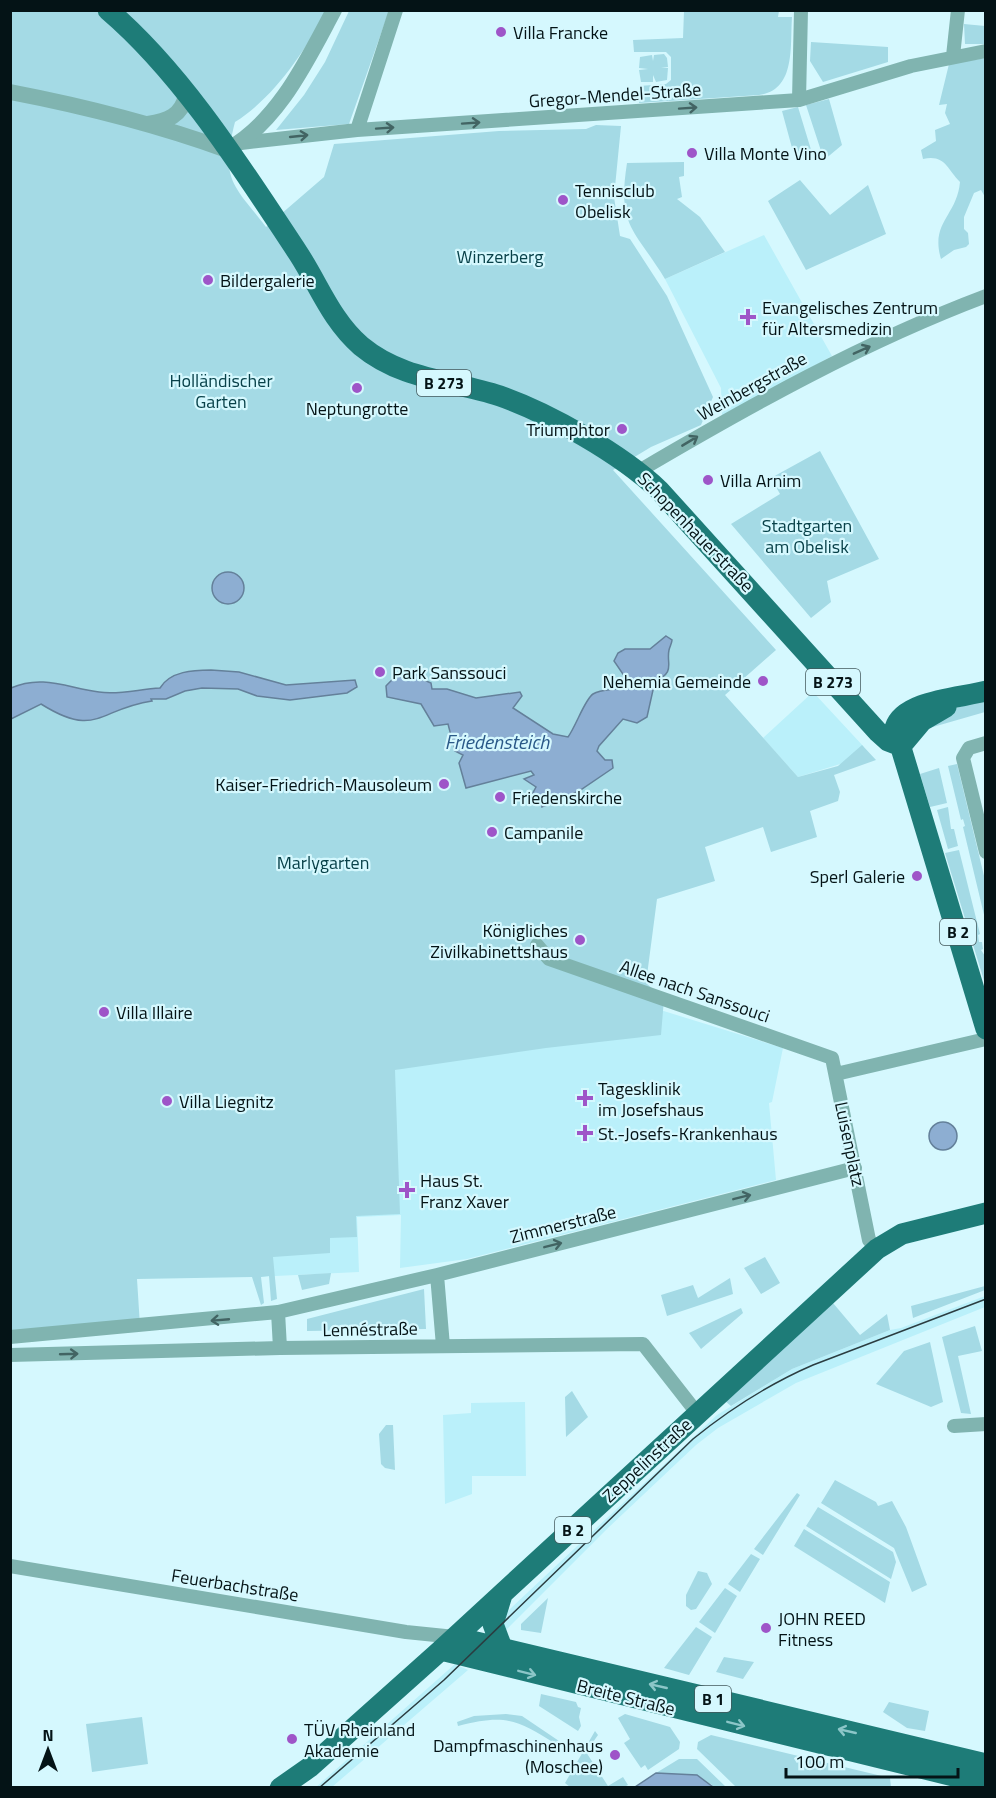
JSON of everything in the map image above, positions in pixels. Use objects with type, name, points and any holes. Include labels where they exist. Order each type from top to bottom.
[{"type":"main road","name":"B 273","points":[[108,10],[133,32],[186,95],[234,146]]},
{"type":"main road","name":"Schopenhauerstraße","points":[[234,146],[337,321],[370,353],[415,376],[479,390],[533,410],[614,454],[639,471],[739,576],[878,732],[888,741],[901,746]]},
{"type":"main road","name":"B 2","points":[[976,693],[925,704],[900,717],[895,728],[895,736],[901,746],[986,1029]]},
{"type":"main road","name":"B 2","points":[[877,1249],[902,1234],[986,1212]]},
{"type":"main road","name":"Zeppelinstraße","points":[[280,1788],[310,1767],[448,1643],[877,1249]]},
{"type":"main road","points":[[501,1648],[493,1624],[502,1594]]},
{"type":"main road","name":"Breite Straße","points":[[448,1643],[501,1648],[986,1764]]},
{"type":"main road","name":"Breite Straße","points":[[448,1643],[986,1784]]},
{"type":"street","points":[[10,93],[49,99],[234,146],[279,103],[334,10]]},
{"type":"street","points":[[357,130],[396,10]]},
{"type":"street","points":[[799,100],[801,10]]},
{"type":"street","points":[[953,56],[957,10]]},
{"type":"street","name":"Gregor-Mendel-Straße","points":[[234,146],[357,130],[799,100],[953,56],[986,51]]},
{"type":"street","points":[[145,125],[164,122],[173,117],[184,105],[186,95]]},
{"type":"street","name":"Weinbergstraße","points":[[639,471],[791,383],[918,321],[986,296]]},
{"type":"street","points":[[986,743],[969,748],[964,752],[963,758],[986,852]]},
{"type":"street","name":"Allee nach Sanssouci","points":[[537,945],[549,959],[832,1058],[836,1074]]},
{"type":"street","points":[[836,1074],[986,1039]]},
{"type":"street","name":"Luisenplatz","points":[[836,1074],[869,1240],[877,1249]]},
{"type":"street","name":"Zimmerstraße","points":[[278,1312],[437,1275],[855,1168]]},
{"type":"street","points":[[437,1275],[443,1346]]},
{"type":"street","points":[[10,1337],[278,1312],[280,1348]]},
{"type":"street","name":"Lennéstraße","points":[[10,1356],[280,1348],[643,1344],[698,1413]]},
{"type":"street","points":[[954,1426],[986,1424]]},
{"type":"street","name":"Feuerbachstraße","points":[[10,1566],[406,1632],[448,1643]]},
{"type":"shaded area","name":"Evangelisches Zentrum für Altersmedizin","points":[[764,235],[832,356],[722,417],[721,388],[665,279]]},
{"type":"shaded area","points":[[813,692],[864,747],[850,761],[798,777],[763,738]]},
{"type":"shaded area","name":"St.-Josefs-Krankenhaus","points":[[654,1008],[783,1048],[772,1102],[769,1103],[776,1180],[467,1259],[400,1268],[401,1215],[357,1217],[359,1272],[252,1277],[395,1070]]},
{"type":"shaded area","points":[[985,1296],[985,1307],[796,1383],[718,1428],[696,1445],[608,1528],[502,1634],[499,1621],[511,1608],[717,1415],[792,1369],[890,1330],[901,1328]]},
{"type":"shaded area","points":[[525,1402],[526,1476],[472,1476],[472,1494],[445,1504],[443,1415],[471,1413],[471,1403]]},
{"type":"shaded area","points":[[455,1664],[468,1670],[332,1787],[315,1788]]},
{"type":"green space","name":"Park Sanssouci","points":[[11,11],[328,11],[288,72],[264,99],[235,122],[229,157],[232,180],[266,227],[324,177],[334,144],[499,131],[586,129],[596,125],[621,126],[614,197],[620,236],[630,239],[667,296],[713,397],[701,425],[651,447],[613,470],[776,650],[725,695],[798,777],[838,766],[862,745],[876,760],[834,775],[840,792],[838,801],[810,811],[817,837],[771,852],[763,827],[705,847],[715,881],[657,899],[646,983],[664,999],[661,1035],[546,1048],[395,1070],[400,1214],[356,1216],[357,1237],[330,1238],[330,1253],[273,1257],[277,1299],[271,1301],[269,1276],[261,1277],[264,1303],[261,1305],[252,1277],[137,1279],[140,1326],[11,1337]]},
{"type":"green space","points":[[349,11],[389,11],[349,124],[276,130],[304,95],[325,62]]},
{"type":"green space","points":[[684,11],[779,11],[778,17],[792,17],[789,65],[779,85],[759,95],[639,103],[639,86],[666,84],[671,80],[671,57],[666,52],[634,52],[633,40],[683,38]]},
{"type":"green space","points":[[964,24],[985,26],[985,44],[965,44]]},
{"type":"green space","points":[[811,42],[888,47],[888,62],[823,82],[810,61]]},
{"type":"green space","points":[[664,54],[668,67],[661,68],[668,68],[667,80],[656,82],[653,75],[653,82],[641,82],[639,70],[648,69],[639,68],[640,57],[652,55],[653,61],[654,55]]},
{"type":"green space","points":[[985,58],[985,197],[981,190],[974,193],[964,217],[964,229],[968,233],[969,244],[941,259],[939,236],[941,227],[958,194],[960,182],[941,161],[923,159],[921,150],[936,141],[935,130],[950,124],[945,113],[947,104],[939,105],[949,64]]},
{"type":"green space","points":[[829,99],[842,145],[824,160],[806,105]]},
{"type":"green space","points":[[798,107],[812,153],[795,159],[782,111]]},
{"type":"green space","points":[[684,162],[684,176],[679,177],[682,197],[677,199],[700,217],[725,252],[665,279],[637,237],[626,214],[624,184],[627,163]]},
{"type":"green space","points":[[800,180],[830,215],[868,185],[886,234],[806,270],[768,201]]},
{"type":"green space","name":"Stadtgarten am Obelisk","points":[[820,451],[879,559],[827,581],[831,602],[811,618],[731,524],[780,494],[771,478]]},
{"type":"green space","points":[[985,699],[985,712],[919,731],[937,714]]},
{"type":"green space","points":[[957,764],[985,880],[985,919],[963,827],[965,826],[963,819],[961,820],[948,766]]},
{"type":"green space","points":[[939,768],[947,803],[930,807],[920,774]]},
{"type":"green space","points":[[948,807],[951,829],[954,829],[958,846],[948,849],[937,810]]},
{"type":"green space","points":[[959,850],[980,934],[978,935],[979,942],[982,942],[983,949],[981,950],[985,956],[985,984],[945,853]]},
{"type":"green space","points":[[765,1257],[780,1283],[761,1294],[744,1268]]},
{"type":"green space","points":[[331,1273],[329,1284],[302,1290],[298,1275]]},
{"type":"green space","points":[[730,1278],[733,1294],[667,1316],[661,1295],[693,1285],[698,1298]]},
{"type":"green space","points":[[985,1286],[985,1290],[913,1318],[911,1306]]},
{"type":"green space","points":[[424,1289],[426,1329],[307,1331],[307,1319]]},
{"type":"green space","points":[[833,1303],[860,1335],[887,1314],[890,1330],[792,1369],[731,1406],[725,1401]]},
{"type":"green space","points":[[741,1308],[743,1313],[701,1349],[689,1333]]},
{"type":"green space","points":[[975,1326],[982,1351],[958,1356],[971,1414],[961,1413],[942,1337]]},
{"type":"green space","points":[[930,1342],[943,1402],[931,1407],[876,1384],[904,1351]]},
{"type":"green space","points":[[572,1391],[588,1417],[566,1437],[565,1397]]},
{"type":"green space","points":[[386,1425],[393,1425],[395,1470],[385,1468],[381,1464],[379,1434]]},
{"type":"green space","points":[[835,1480],[876,1502],[878,1506],[892,1501],[906,1527],[927,1585],[912,1592],[894,1548],[821,1503]]},
{"type":"green space","points":[[797,1493],[800,1495],[763,1555],[754,1549]]},
{"type":"green space","points":[[818,1507],[893,1552],[896,1562],[891,1579],[806,1526]]},
{"type":"green space","points":[[804,1529],[890,1582],[885,1603],[794,1546]]},
{"type":"green space","points":[[751,1554],[760,1559],[740,1592],[728,1584]]},
{"type":"green space","points":[[698,1571],[707,1573],[712,1584],[696,1609],[691,1610],[686,1606],[686,1595]]},
{"type":"green space","points":[[725,1588],[737,1596],[715,1633],[699,1622]]},
{"type":"green space","points":[[548,1598],[541,1633],[521,1630],[521,1624]]},
{"type":"green space","points":[[696,1627],[712,1637],[689,1675],[664,1668]]},
{"type":"green space","points":[[724,1657],[754,1662],[743,1679],[716,1672]]},
{"type":"green space","points":[[541,1694],[576,1702],[581,1708],[579,1717],[581,1726],[578,1731],[539,1706]]},
{"type":"green space","points":[[889,1702],[929,1711],[925,1731],[907,1728],[883,1712]]},
{"type":"green space","points":[[506,1714],[522,1716],[559,1741],[557,1745],[531,1729],[510,1721],[488,1720],[458,1726],[457,1722],[474,1716]]},
{"type":"green space","points":[[625,1714],[670,1727],[680,1742],[679,1749],[648,1770],[645,1765],[641,1768],[624,1743],[630,1739],[618,1718]]},
{"type":"green space","points":[[142,1717],[148,1764],[92,1772],[86,1724]]},
{"type":"green space","points":[[595,1731],[598,1735],[586,1752],[608,1786],[623,1777],[628,1785],[624,1787],[570,1787],[565,1783]]},
{"type":"green space","points":[[711,1735],[890,1778],[891,1787],[736,1787],[697,1749],[698,1742]]},
{"type":"green space","points":[[679,1759],[697,1759],[726,1787],[713,1787],[711,1784],[656,1773]]},
{"type":"water","points":[[228,572],[239,577],[244,588],[239,599],[228,604],[217,599],[212,588],[217,577]]},
{"type":"water","name":"Friedensteich","points":[[666,636],[672,640],[668,655],[669,667],[662,678],[655,681],[647,717],[637,723],[623,719],[599,746],[597,751],[605,760],[612,760],[613,768],[579,791],[542,807],[541,798],[530,798],[536,787],[524,779],[534,775],[531,771],[466,788],[459,763],[463,755],[455,751],[448,724],[434,726],[421,704],[387,697],[386,686],[401,673],[409,671],[414,671],[419,678],[431,683],[432,689],[447,689],[476,698],[520,692],[522,696],[513,708],[553,734],[568,737],[593,694],[627,686],[625,677],[614,661],[618,653],[625,649],[650,649]]},
{"type":"water","points":[[190,671],[239,672],[286,685],[355,680],[357,687],[347,693],[290,700],[257,696],[238,689],[202,688],[185,691],[166,699],[151,699],[152,701],[86,721],[60,714],[41,704],[11,719],[11,688],[22,684],[44,682],[99,692],[122,692],[160,688],[164,682],[176,675]]},
{"type":"water","points":[[943,1122],[953,1126],[957,1136],[953,1146],[943,1150],[933,1146],[929,1136],[933,1126]]},
{"type":"water","points":[[656,1773],[697,1775],[713,1787],[635,1787]]},
{"type":"tram line","points":[[319,1788],[444,1680],[693,1439],[721,1417],[797,1372],[986,1299]]},
{"type":"place","name":"Villa Francke","points":[[501,32]]},
{"type":"place","name":"Villa Monte Vino","points":[[692,153]]},
{"type":"place","name":"Tennisclub Obelisk","points":[[563,200]]},
{"type":"place","name":"Bildergalerie","points":[[208,280]]},
{"type":"place","name":"Evangelisches Zentrum für Altersmedizin","points":[[748,317]]},
{"type":"place","name":"Neptungrotte","points":[[357,388]]},
{"type":"place","name":"Triumphtor","points":[[622,429]]},
{"type":"place","name":"Villa Arnim","points":[[708,480]]},
{"type":"place","name":"Park Sanssouci","points":[[380,672]]},
{"type":"place","name":"Nehemia Gemeinde","points":[[763,681]]},
{"type":"place","name":"Kaiser-Friedrich-Mausoleum","points":[[444,784]]},
{"type":"place","name":"Friedenskirche","points":[[500,797]]},
{"type":"place","name":"Campanile","points":[[492,832]]},
{"type":"place","name":"Sperl Galerie","points":[[917,876]]},
{"type":"place","name":"Königliches Zivilkabinettshaus","points":[[580,940]]},
{"type":"place","name":"Villa Illaire","points":[[104,1012]]},
{"type":"place","name":"Tagesklinik im Josefshaus","points":[[585,1098]]},
{"type":"place","name":"Villa Liegnitz","points":[[167,1101]]},
{"type":"place","name":"St.-Josefs-Krankenhaus","points":[[585,1133]]},
{"type":"place","name":"Haus St. Franz Xaver","points":[[407,1190]]},
{"type":"place","name":"JOHN REED Fitness","points":[[766,1628]]},
{"type":"place","name":"TÜV Rheinland Akademie","points":[[292,1739]]},
{"type":"place","name":"Dampfmaschinenhaus (Moschee)","points":[[615,1755]]},
{"type":"park label","name":"Winzerberg","points":[[500,256]]},
{"type":"park label","name":"Holländischer Garten","points":[[221,390]]},
{"type":"park label","name":"Marlygarten","points":[[323,862]]}]
